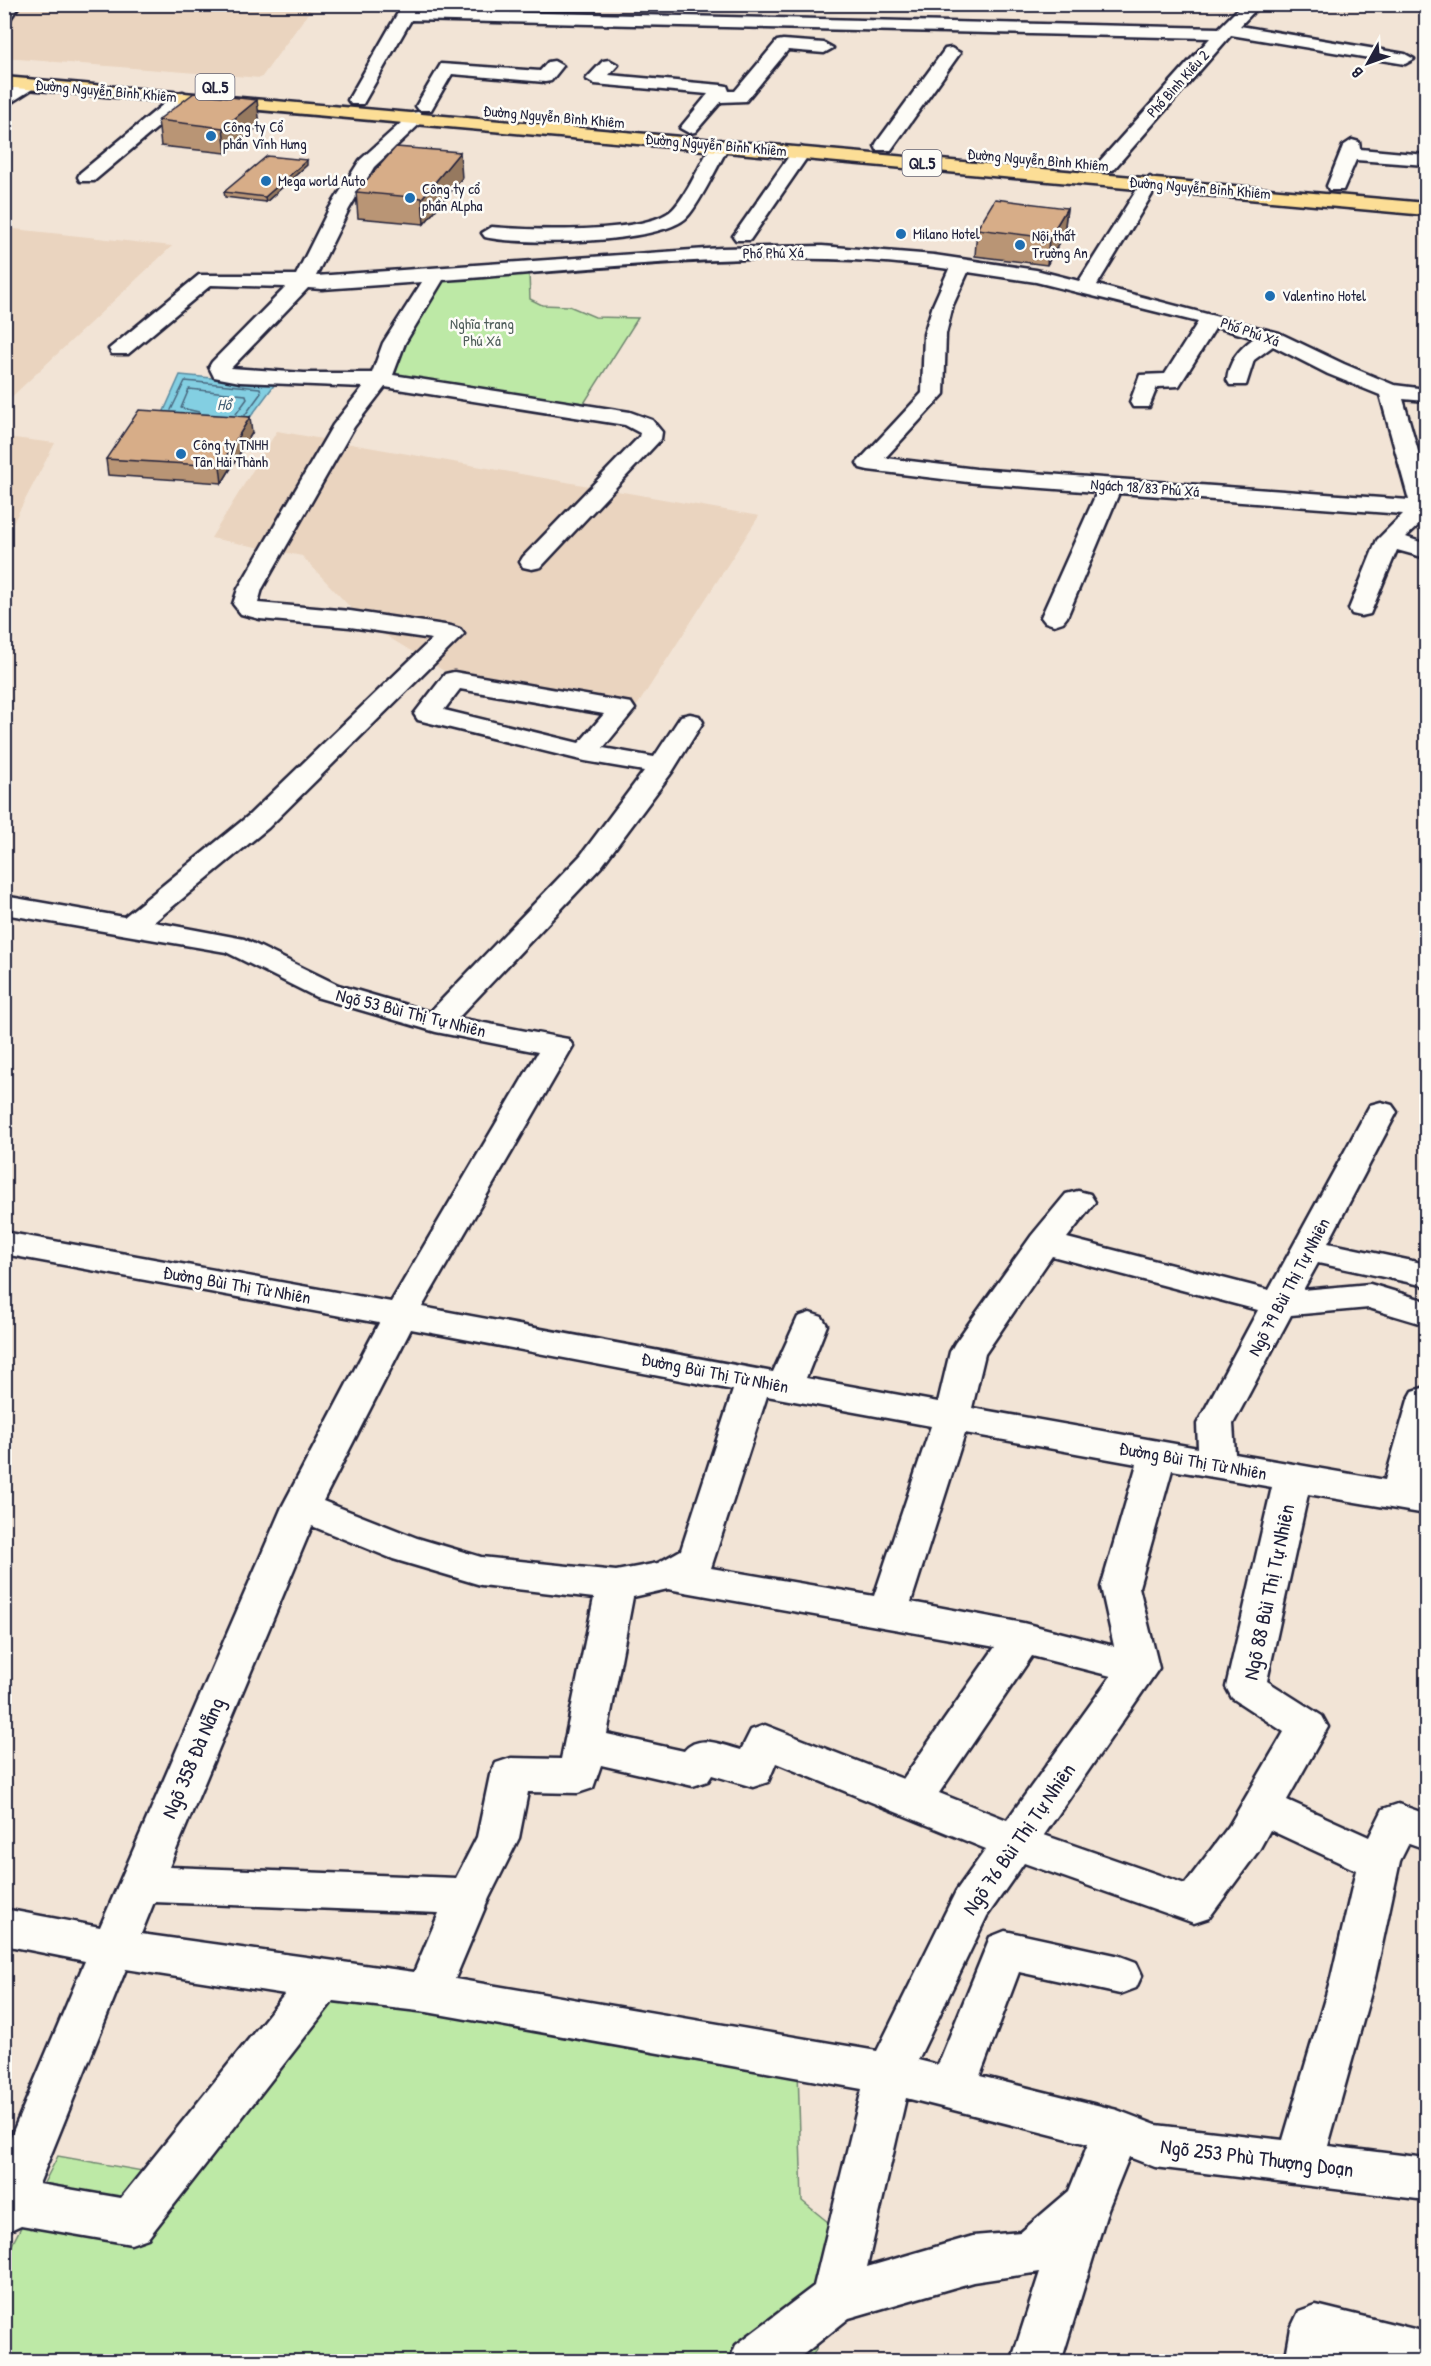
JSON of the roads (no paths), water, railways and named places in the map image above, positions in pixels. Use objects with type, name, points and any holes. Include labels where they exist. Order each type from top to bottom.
[{"type":"highway","name":"Đường Nguyễn Bình Khiêm","points":[[4,69],[357,100],[421,111],[689,128],[1426,195]]},
{"type":"highway","name":"Đường Nguyễn Bỉnh Khiêm","points":[[4,82],[183,97],[421,111],[720,146],[1426,208]]},
{"type":"street","points":[[4,15],[12,4]]},
{"type":"street","points":[[857,4],[857,24]]},
{"type":"street","name":"Phố Bình Kiều 2","points":[[1106,166],[1225,31],[1254,4]]},
{"type":"street","points":[[357,100],[410,10],[721,13],[857,24],[1225,31],[1405,58]]},
{"type":"street","points":[[716,96],[740,97],[783,45],[824,48]]},
{"type":"street","points":[[884,146],[951,53]]},
{"type":"street","points":[[609,65],[595,79],[721,90],[689,128]]},
{"type":"street","points":[[532,562],[650,439],[651,432],[644,424],[614,415],[380,380],[304,380],[240,376],[222,372],[220,368],[303,281],[339,209],[368,164],[421,111],[447,68],[545,77],[554,66]]},
{"type":"street","points":[[4,102],[28,84]]},
{"type":"street","points":[[87,177],[183,97]]},
{"type":"street","points":[[492,233],[527,236],[596,233],[656,225],[673,220],[680,214],[720,146]]},
{"type":"street","points":[[1335,186],[1351,150],[1426,160]]},
{"type":"street","points":[[743,236],[801,153]]},
{"type":"street","points":[[1084,288],[1150,183]]},
{"type":"street","name":"Phố Phú Xá","points":[[120,349],[206,279],[322,283],[721,254],[822,252],[961,265],[1036,276],[1211,319],[1272,337],[1336,369],[1390,391],[1426,395]]},
{"type":"street","name":"Ngách 18/83 Phú Xá","points":[[961,265],[943,305],[935,334],[933,394],[868,463],[976,476],[1423,508]]},
{"type":"street","points":[[130,927],[258,822],[452,633],[350,619],[260,612],[250,609],[245,604],[250,589],[345,425],[380,380],[394,343],[435,275]]},
{"type":"street","points":[[1141,402],[1148,380],[1171,381],[1211,319]]},
{"type":"street","points":[[1238,380],[1238,368],[1249,350],[1272,337]]},
{"type":"street","points":[[1361,609],[1389,540],[1423,508],[1390,391]]},
{"type":"street","points":[[1054,617],[1111,485]]},
{"type":"street","points":[[1389,540],[1426,551]]},
{"type":"street","points":[[585,753],[622,709],[454,680],[427,714],[585,753],[662,766]]},
{"type":"street","points":[[436,1023],[591,861],[662,766],[690,722]]},
{"type":"street","name":"Ngõ 53 Bùi Thị Tự Nhiên","points":[[4,905],[234,945],[327,991],[436,1023],[557,1046],[401,1314]]},
{"type":"street","name":"Ngõ 79 Bùi Thị Tự Nhiên","points":[[1217,1466],[1215,1424],[1381,1112]]},
{"type":"street","points":[[888,1612],[952,1417],[968,1352],[1044,1243],[1078,1202]]},
{"type":"street","points":[[1044,1243],[1280,1304],[1370,1296],[1426,1313]]},
{"type":"street","name":"Đường Bùi Thị Từ Nhiên","points":[[4,1244],[401,1314],[1158,1456],[1413,1498]]},
{"type":"street","points":[[1308,1250],[1426,1275]]},
{"type":"street","name":"Ngõ 358 Đà Nẵng","points":[[7,2206],[112,1950],[301,1507],[401,1314]]},
{"type":"street","points":[[301,1507],[406,1549],[481,1571],[616,1586],[668,1575],[697,1559],[769,1383],[810,1325]]},
{"type":"street","points":[[1413,1498],[1426,1400]]},
{"type":"street","points":[[668,1575],[888,1612],[1023,1638],[1139,1668],[1120,1587],[1158,1456]]},
{"type":"street","name":"Ngõ 88 Bùi Thị Tự Nhiên","points":[[1253,1822],[1308,1727],[1246,1687],[1293,1478]]},
{"type":"street","points":[[427,1993],[468,1896],[498,1838],[512,1775],[578,1776],[616,1586]]},
{"type":"street","points":[[911,1800],[1023,1638]]},
{"type":"street","name":"Ngõ 76 Bùi Thị Tự Nhiên","points":[[835,2299],[889,2073],[971,1904],[1139,1668]]},
{"type":"street","points":[[585,1744],[693,1769],[704,1756],[753,1770],[765,1742],[1015,1842],[1194,1905],[1253,1822],[1379,1861]]},
{"type":"street","points":[[1300,2163],[1353,1978],[1379,1861],[1398,1821],[1426,1832]]},
{"type":"street","points":[[141,1884],[468,1896]]},
{"type":"street","name":"Ngõ 253 Phù Thượng Doạn","points":[[4,1928],[112,1950],[322,1981],[427,1993],[889,2073],[1117,2131],[1155,2146],[1426,2179]]},
{"type":"street","points":[[952,2089],[1005,1950],[1120,1975]]},
{"type":"street","points":[[7,2206],[130,2222],[322,1981]]},
{"type":"street","points":[[1036,2361],[1086,2206],[1117,2131]]},
{"type":"street","points":[[754,2361],[835,2299],[972,2259],[1032,2253],[1086,2206]]},
{"type":"street","points":[[1310,2361],[1316,2328],[1426,2356]]},
{"type":"water","name":"Hồ","points":[[180,375],[275,384],[240,431],[160,420]]},
{"type":"place","name":"Công ty Cổ phần Vĩnh Hưng","points":[[211,136]]},
{"type":"place","name":"Mega world Auto","points":[[266,181]]},
{"type":"place","name":"Công ty cổ phần ALpha","points":[[410,198]]},
{"type":"place","name":"Milano Hotel","points":[[901,234]]},
{"type":"place","name":"Nội thất Trường An","points":[[1020,245]]},
{"type":"place","name":"Valentino Hotel","points":[[1270,296]]},
{"type":"place","name":"Công ty TNHH Tân Hải Thành","points":[[181,454]]},
{"type":"park label","name":"Nghĩa trang Phú Xá","points":[[482,332]]}]
